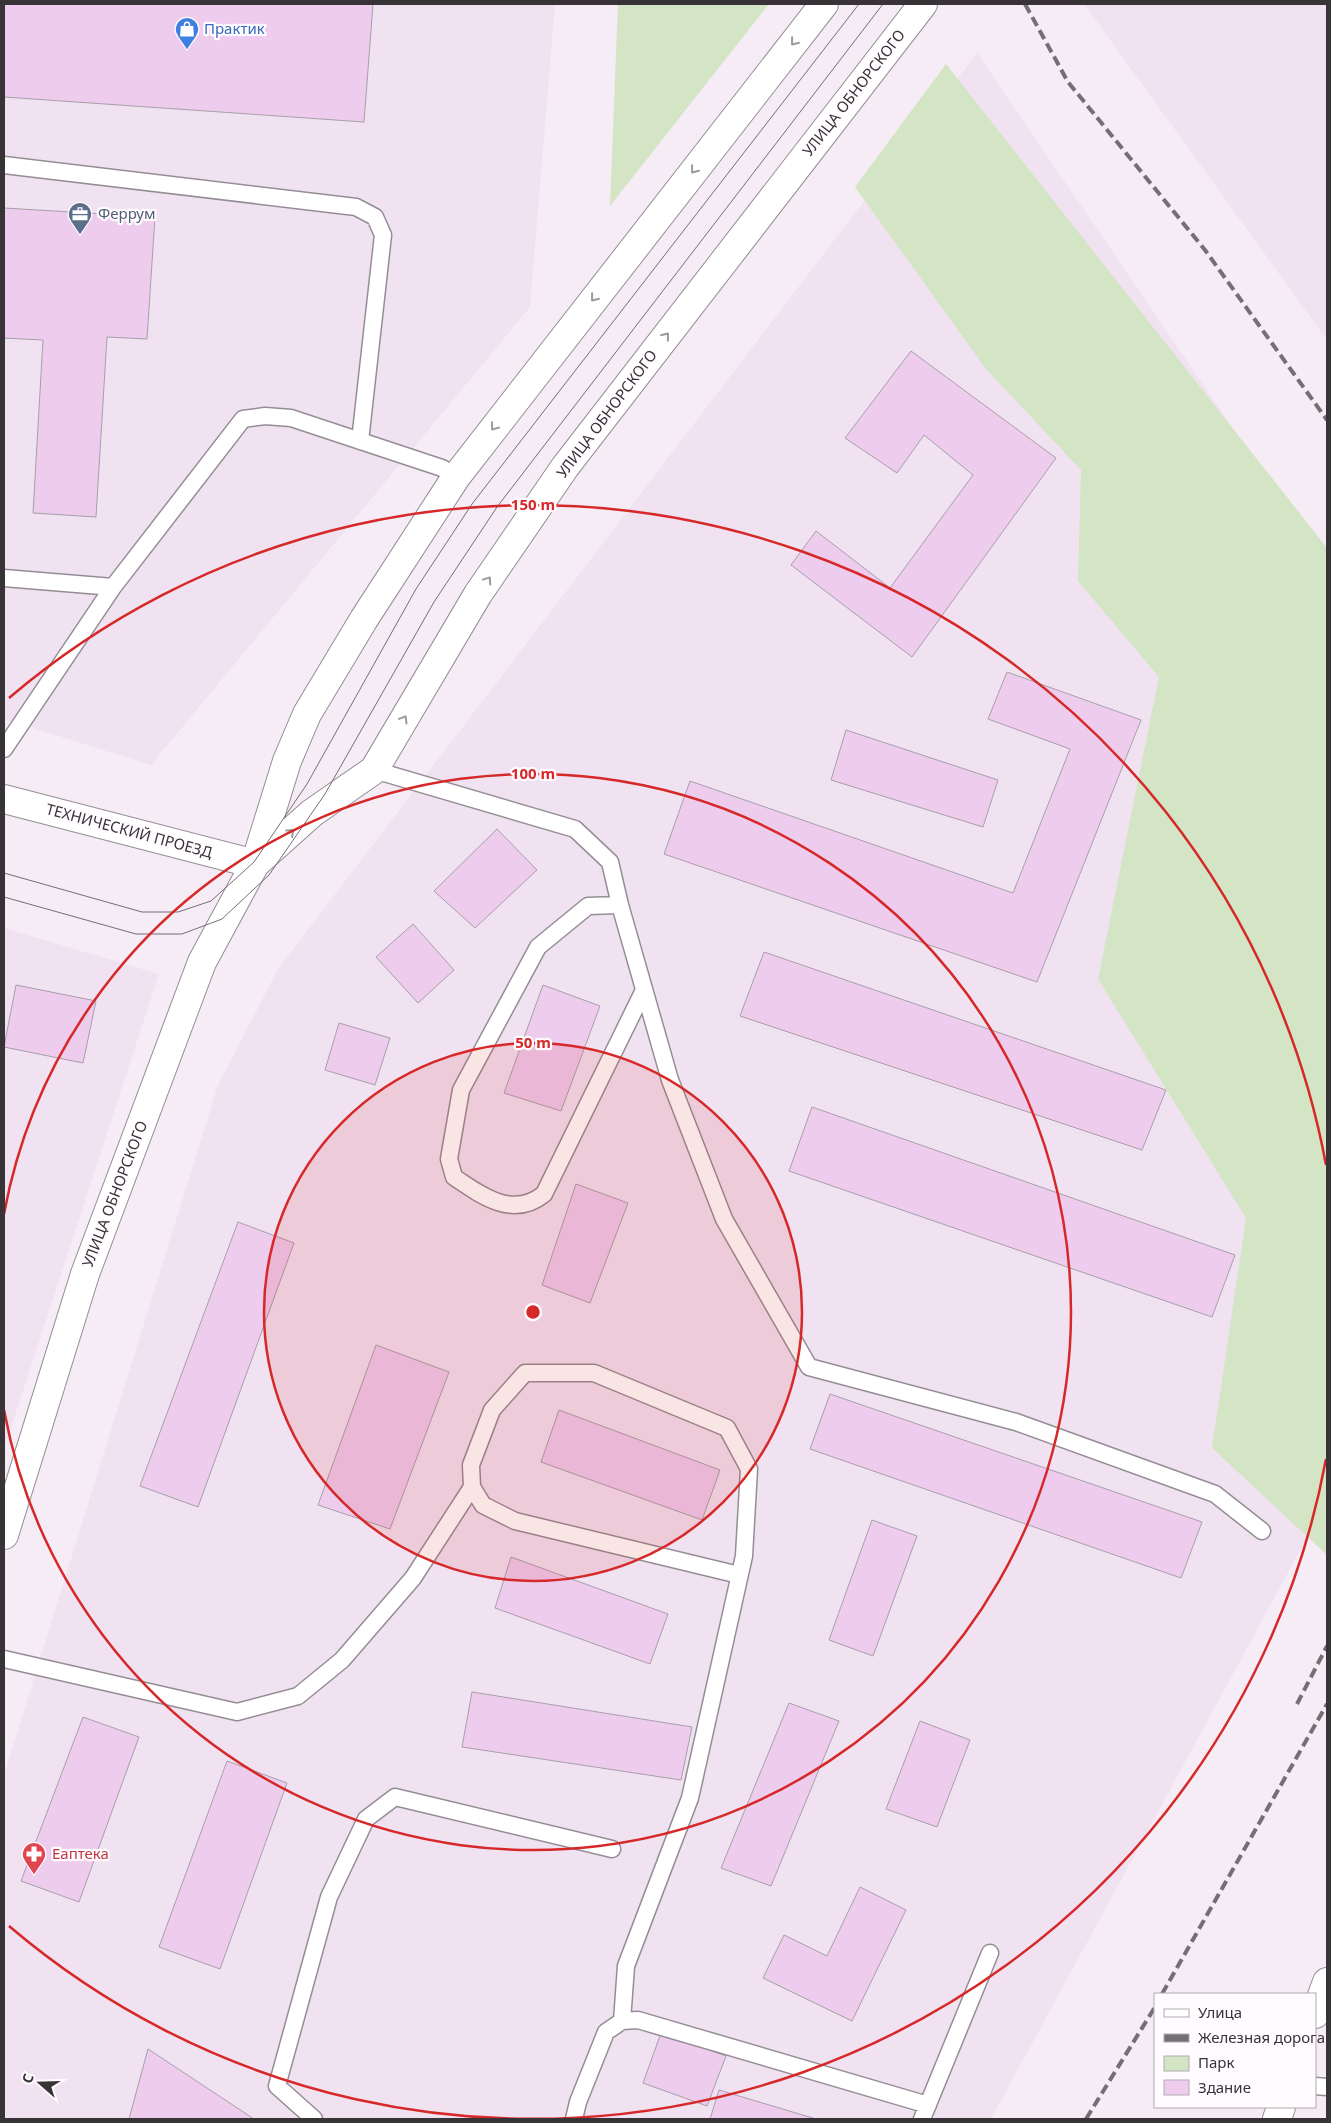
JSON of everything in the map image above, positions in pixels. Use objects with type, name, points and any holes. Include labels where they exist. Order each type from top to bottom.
[{"type":"main road","name":"УЛИЦА ОБНОРСКОГО","points":[[4,1535],[85,1274],[202,962],[255,864],[287,761],[307,714],[449,473],[824,4]]},
{"type":"main road","name":"УЛИЦА ОБНОРСКОГО","points":[[255,864],[312,813],[374,770],[478,594],[565,467],[923,4]]},
{"type":"main road","name":"ТЕХНИЧЕСКИЙ ПРОЕЗД","points":[[4,799],[255,864]]},
{"type":"main road","points":[[1316,2011],[1327,1982]]},
{"type":"lane","points":[[4,165],[356,207],[375,217],[384,236],[360,441]]},
{"type":"lane","points":[[4,749],[113,587],[243,419],[265,416],[291,418],[449,473]]},
{"type":"lane","points":[[4,578],[113,587]]},
{"type":"lane","points":[[374,770],[575,829],[610,862],[620,905],[670,1080],[724,1219],[810,1367],[1016,1422],[1215,1494],[1262,1531]]},
{"type":"lane","points":[[620,905],[588,906],[538,947],[462,1090],[450,1159],[454,1177],[478,1193],[512,1206],[533,1203],[544,1194],[644,990]]},
{"type":"lane","points":[[622,2021],[626,1966],[690,1798],[744,1556],[749,1469],[727,1428],[594,1373],[525,1373],[492,1410],[471,1465],[472,1487],[483,1505],[515,1521],[739,1575]]},
{"type":"lane","points":[[4,1659],[237,1712],[298,1696],[342,1660],[413,1578],[472,1487]]},
{"type":"lane","points":[[314,2119],[277,2086],[329,1898],[366,1819],[395,1797],[612,1849]]},
{"type":"lane","points":[[574,2119],[578,2102],[606,2032],[622,2021],[638,2020],[925,2112],[990,1953]]},
{"type":"shaded area","points":[[4,4],[555,4],[530,307],[151,765],[4,719]]},
{"type":"shaded area","points":[[1084,4],[1327,4],[1327,340]]},
{"type":"shaded area","points":[[977,53],[1327,566],[1327,1501],[991,2119],[4,2119],[4,1775],[218,1085],[278,969]]},
{"type":"shaded area","points":[[4,928],[159,974],[4,1449]]},
{"type":"green space","points":[[618,4],[769,4],[610,206]]},
{"type":"green space","points":[[946,64],[1327,548],[1327,1555],[1212,1448],[1246,1218],[1098,979],[1159,677],[1078,581],[1081,470],[986,369],[855,187]]},
{"type":"building","name":"Практик","points":[[4,4],[373,4],[364,122],[4,97]]},
{"type":"building","points":[[4,208],[155,217],[147,339],[107,337],[96,517],[33,513],[43,340],[4,338]]},
{"type":"building","points":[[911,351],[1056,458],[912,657],[791,565],[816,531],[890,588],[973,475],[924,435],[897,473],[845,438]]},
{"type":"building","points":[[1007,672],[1141,720],[1037,982],[664,854],[690,781],[1013,893],[1070,749],[988,719]]},
{"type":"building","points":[[846,730],[998,780],[983,827],[831,780]]},
{"type":"building","points":[[497,829],[537,870],[475,928],[434,891]]},
{"type":"building","points":[[413,924],[454,970],[418,1003],[376,957]]},
{"type":"building","points":[[764,952],[1166,1090],[1142,1150],[740,1016]]},
{"type":"building","points":[[16,985],[96,1001],[83,1063],[4,1047]]},
{"type":"building","points":[[543,985],[600,1006],[561,1111],[504,1093]]},
{"type":"building","points":[[339,1023],[390,1038],[375,1085],[325,1070]]},
{"type":"building","points":[[812,1107],[1235,1255],[1212,1317],[789,1171]]},
{"type":"building","points":[[576,1184],[628,1203],[590,1303],[542,1285]]},
{"type":"building","points":[[238,1222],[294,1243],[198,1507],[140,1486]]},
{"type":"building","points":[[376,1345],[449,1372],[390,1529],[318,1505]]},
{"type":"building","points":[[830,1394],[1202,1522],[1181,1578],[810,1449]]},
{"type":"building","points":[[559,1410],[720,1470],[702,1520],[541,1462]]},
{"type":"building","points":[[872,1520],[917,1536],[873,1656],[829,1640]]},
{"type":"building","points":[[511,1557],[668,1614],[650,1664],[495,1608]]},
{"type":"building","points":[[472,1692],[692,1727],[681,1780],[462,1747]]},
{"type":"building","points":[[789,1703],[839,1721],[771,1886],[721,1868]]},
{"type":"building","points":[[83,1717],[139,1737],[79,1902],[21,1881]]},
{"type":"building","points":[[920,1721],[970,1740],[937,1827],[886,1809]]},
{"type":"building","points":[[227,1761],[287,1783],[220,1969],[159,1947]]},
{"type":"building","points":[[860,1887],[906,1910],[852,2021],[763,1978],[784,1935],[827,1956]]},
{"type":"building","points":[[661,2033],[726,2056],[707,2106],[643,2083]]},
{"type":"building","points":[[148,2049],[254,2119],[129,2119]]},
{"type":"building","points":[[719,2090],[816,2119],[710,2119]]},
{"type":"tram line","points":[[4,873],[142,912],[178,912],[211,901],[254,862],[307,784],[416,589],[472,504],[859,4]]},
{"type":"tram line","points":[[4,897],[136,934],[182,934],[222,919],[269,875],[325,794],[434,602],[497,507],[883,4]]},
{"type":"railway","points":[[1025,4],[1068,82],[1205,250],[1327,420]]},
{"type":"railway","points":[[1297,1704],[1327,1646]]},
{"type":"railway","points":[[1163,1993],[1327,1704]]},
{"type":"railway","points":[[1086,2119],[1154,2009]]},
{"type":"place","name":"Практик","points":[[187,50]]},
{"type":"place","name":"Феррум","points":[[80,235]]},
{"type":"place","name":"Еаптека","points":[[34,1875]]}]
